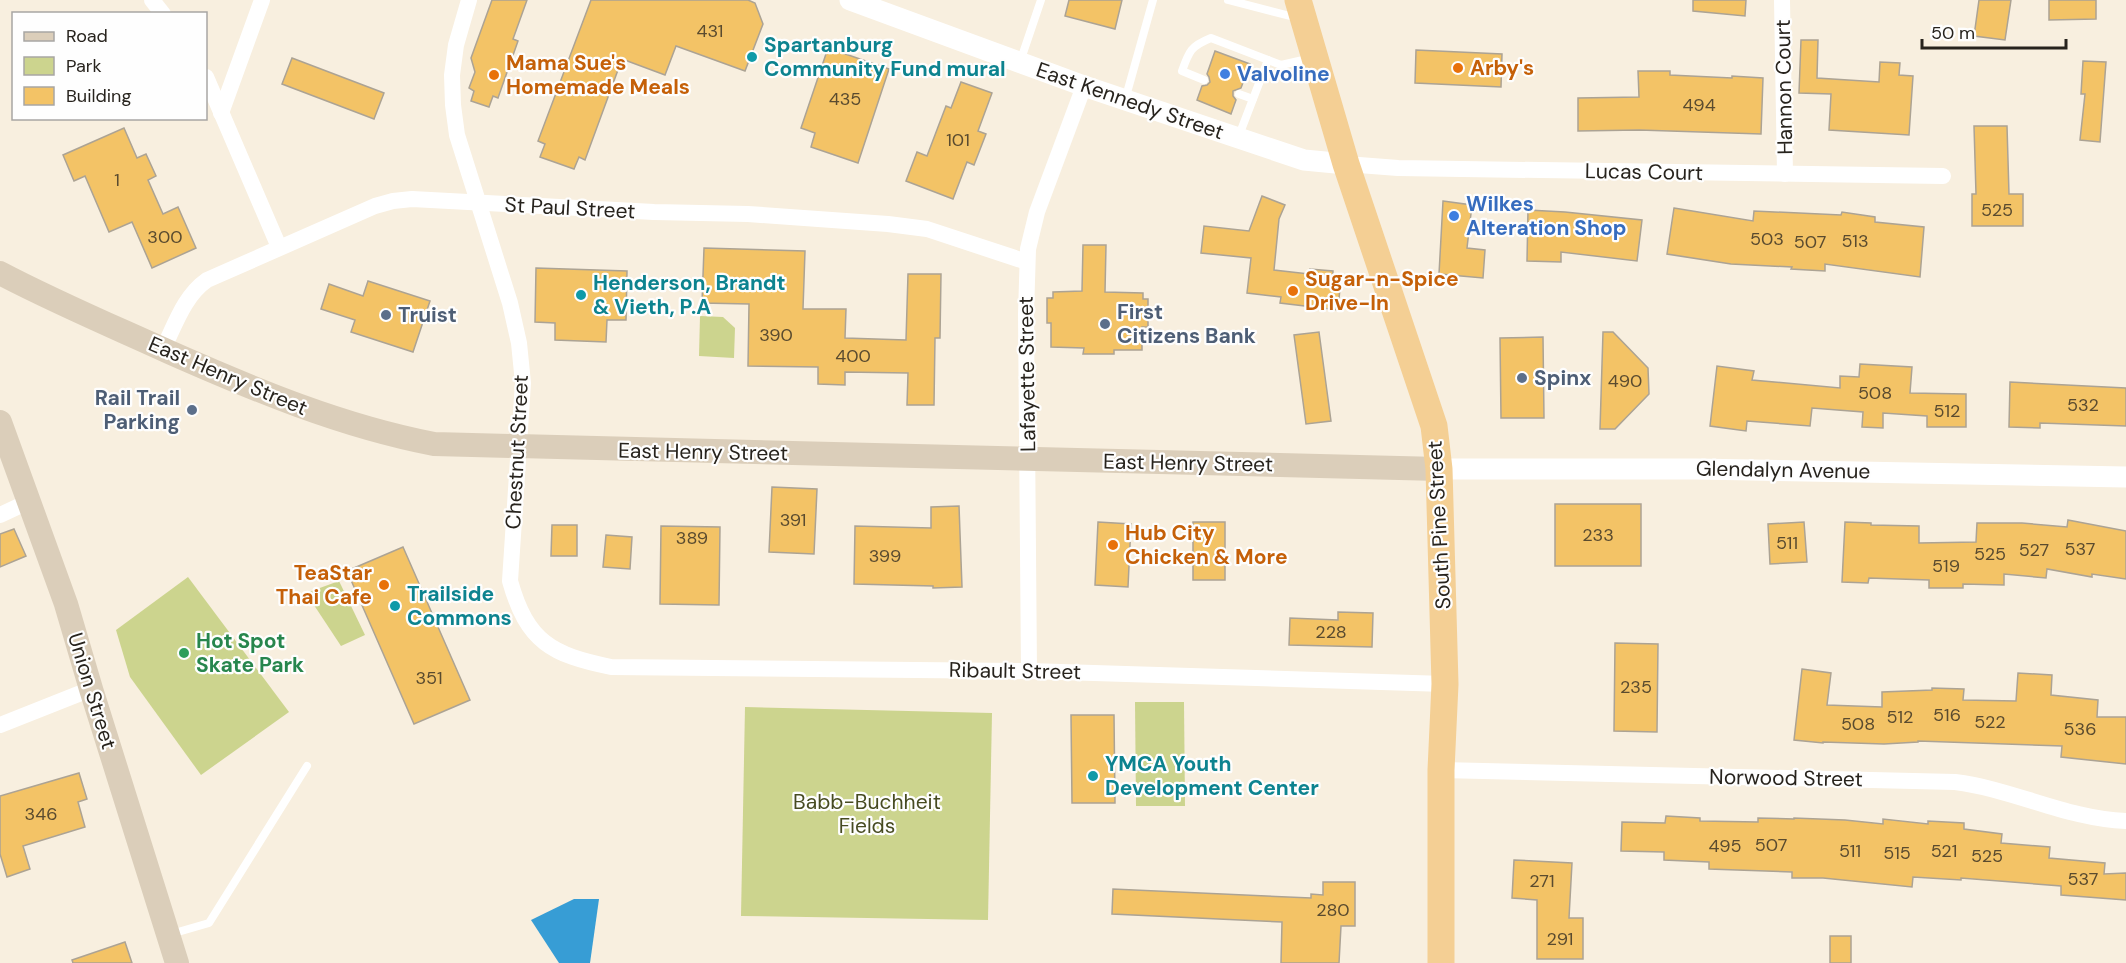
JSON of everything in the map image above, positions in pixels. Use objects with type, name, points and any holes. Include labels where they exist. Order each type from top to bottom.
[{"type":"highway","name":"South Pine Street","points":[[1301,10],[1346,164],[1434,426],[1439,469],[1445,684],[1441,770],[1441,963]]},
{"type":"main road","name":"East Henry Street","points":[[0,273],[56,302],[235,381],[307,410],[372,430],[434,444],[1439,469]]},
{"type":"main road","name":"Union Street","points":[[0,422],[66,604],[177,963]]},
{"type":"street","points":[[152,0],[161,12]]},
{"type":"street","points":[[221,113],[262,0]]},
{"type":"street","name":"Chestnut Street","points":[[469,0],[456,45],[452,75],[453,105],[459,144],[510,303],[519,343],[523,383],[510,581],[525,622],[538,637],[553,649],[585,662]]},
{"type":"street","name":"East Kennedy Street","points":[[850,0],[1084,86],[1304,160],[1346,164]]},
{"type":"street","name":"Hannon Court","points":[[1782,0],[1785,174]]},
{"type":"street","points":[[207,79],[279,247]]},
{"type":"street","name":"Lafayette Street","points":[[1029,671],[1028,459],[1026,444],[1027,262],[1037,212],[1084,86]]},
{"type":"street","name":"Lucas Court","points":[[1346,164],[1398,168],[1943,176]]},
{"type":"street","name":"St Paul Street","points":[[163,349],[188,297],[196,287],[279,247],[375,206],[393,201],[748,214],[888,224],[927,229],[1027,262]]},
{"type":"street","name":"Glendalyn Avenue","points":[[1439,469],[1696,469],[2126,477]]},
{"type":"street","points":[[0,514],[30,501]]},
{"type":"street","name":"Ribault Street","points":[[585,662],[611,667],[1029,671],[1445,684]]},
{"type":"street","points":[[0,725],[91,689]]},
{"type":"street","name":"Norwood Street","points":[[1441,770],[1955,782],[1993,788],[2082,815],[2126,822]]},
{"type":"lane","points":[[1020,62],[1041,0]]},
{"type":"lane","points":[[1125,100],[1153,0]]},
{"type":"lane","points":[[1228,0],[1301,10]]},
{"type":"lane","points":[[1204,80],[1182,71],[1188,52],[1197,43],[1211,38],[1281,64],[1315,57]]},
{"type":"lane","points":[[1238,138],[1268,60]]},
{"type":"lane","points":[[1239,93],[1253,99]]},
{"type":"lane","points":[[168,935],[209,923],[307,766]]},
{"type":"green space","points":[[700,316],[723,317],[735,328],[734,358],[699,356]]},
{"type":"green space","name":"Hot Spot Skate Park","points":[[188,577],[289,712],[201,775],[130,677],[116,630]]},
{"type":"green space","points":[[339,581],[365,635],[341,646],[306,593]]},
{"type":"green space","points":[[1135,702],[1184,702],[1185,806],[1136,806]]},
{"type":"green space","name":"Babb-Buchheit Fields","points":[[745,707],[992,713],[988,920],[741,916]]},
{"type":"water","points":[[574,899],[599,899],[590,963],[559,963],[531,920]]},
{"type":"building","points":[[492,0],[527,0],[513,39],[518,41],[498,98],[493,96],[489,107],[471,101],[474,91],[469,88],[475,72],[471,58]]},
{"type":"building","points":[[591,0],[748,0],[755,3],[763,24],[745,71],[676,46],[665,75],[622,59],[585,160],[579,157],[574,169],[540,157],[545,144],[538,141]]},
{"type":"building","points":[[1069,0],[1122,0],[1115,29],[1065,16]]},
{"type":"building","points":[[1693,0],[1746,0],[1745,16],[1693,11]]},
{"type":"building","points":[[1979,0],[2011,0],[2005,40],[1974,36]]},
{"type":"building","points":[[2049,0],[2096,0],[2096,19],[2049,20]]},
{"type":"building","points":[[1801,40],[1818,40],[1817,78],[1879,82],[1880,62],[1900,63],[1899,75],[1913,76],[1909,135],[1829,130],[1831,94],[1799,93]]},
{"type":"building","points":[[828,48],[889,69],[858,163],[811,147],[815,133],[801,128]]},
{"type":"building","name":"Arby's","points":[[1416,50],[1502,54],[1501,87],[1415,83]]},
{"type":"building","points":[[1215,51],[1250,64],[1241,88],[1233,91],[1236,100],[1231,114],[1197,100],[1202,86],[1210,82],[1207,74]]},
{"type":"building","points":[[292,58],[384,93],[374,119],[282,84]]},
{"type":"building","points":[[2083,61],[2106,62],[2100,142],[2080,140],[2085,94],[2081,94]]},
{"type":"building","points":[[1638,71],[1670,71],[1670,75],[1763,78],[1761,134],[1639,130],[1578,131],[1578,98],[1639,97]]},
{"type":"building","points":[[961,82],[992,93],[978,131],[986,134],[974,165],[967,162],[953,199],[906,181],[917,152],[927,156],[946,106],[951,108]]},
{"type":"building","points":[[1974,126],[2007,126],[2009,194],[2023,194],[2023,226],[1972,226],[1972,194],[1976,194]]},
{"type":"building","points":[[124,128],[137,158],[146,154],[156,176],[148,180],[163,214],[178,207],[196,248],[152,268],[132,222],[109,232],[85,176],[74,181],[63,155]]},
{"type":"building","points":[[1262,196],[1285,205],[1279,219],[1274,270],[1309,274],[1310,269],[1333,271],[1332,287],[1340,288],[1338,310],[1280,303],[1281,297],[1247,293],[1251,258],[1201,253],[1204,226],[1249,231]]},
{"type":"building","points":[[1443,201],[1472,205],[1467,248],[1485,250],[1483,278],[1439,274]]},
{"type":"building","points":[[1674,208],[1753,221],[1754,211],[1841,215],[1842,212],[1875,217],[1875,222],[1924,227],[1920,277],[1825,264],[1825,271],[1791,269],[1792,267],[1731,264],[1667,254]]},
{"type":"building","points":[[1528,210],[1642,220],[1637,261],[1561,252],[1561,262],[1527,261]]},
{"type":"building","points":[[1083,245],[1106,245],[1105,292],[1143,293],[1143,299],[1148,299],[1148,327],[1142,327],[1142,350],[1114,350],[1114,354],[1083,354],[1084,348],[1051,347],[1051,323],[1047,323],[1047,298],[1053,298],[1053,292],[1082,291]]},
{"type":"building","points":[[704,248],[805,251],[803,309],[846,309],[845,338],[906,340],[908,274],[941,274],[940,338],[935,338],[934,405],[907,405],[908,373],[845,372],[845,385],[818,384],[818,367],[748,366],[749,304],[702,303]]},
{"type":"building","name":"Henderson, Brandt & Vieth, P.A","points":[[536,268],[627,271],[626,320],[607,320],[606,342],[555,340],[555,323],[535,322]]},
{"type":"building","points":[[368,281],[430,301],[413,352],[351,332],[355,320],[321,309],[329,284],[363,296]]},
{"type":"building","points":[[1319,332],[1331,421],[1306,424],[1294,335]]},
{"type":"building","points":[[1603,332],[1613,332],[1648,368],[1649,394],[1615,429],[1600,429]]},
{"type":"building","points":[[1543,337],[1544,418],[1501,418],[1500,338]]},
{"type":"building","points":[[1860,364],[1912,367],[1910,393],[1966,394],[1966,427],[1927,427],[1927,416],[1883,413],[1883,428],[1862,427],[1863,412],[1812,408],[1810,426],[1747,421],[1746,431],[1710,426],[1717,366],[1754,371],[1752,380],[1840,388],[1840,376],[1859,377]]},
{"type":"building","points":[[2010,382],[2126,388],[2126,426],[2040,423],[2040,428],[2009,427]]},
{"type":"building","points":[[772,487],[817,489],[814,554],[769,552]]},
{"type":"building","points":[[1555,504],[1641,504],[1641,566],[1555,566]]},
{"type":"building","points":[[959,506],[962,587],[933,588],[933,586],[854,584],[855,526],[931,528],[931,507]]},
{"type":"building","points":[[2068,520],[2126,531],[2126,579],[2092,574],[2092,577],[2047,569],[2046,578],[2004,574],[2004,585],[1963,584],[1963,588],[1929,588],[1929,580],[1869,578],[1868,583],[1842,582],[1845,522],[1919,526],[1919,543],[1976,542],[1977,523],[2022,523],[2067,527]]},
{"type":"building","points":[[1098,522],[1131,524],[1128,587],[1095,585]]},
{"type":"building","points":[[1193,522],[1225,522],[1225,580],[1193,580]]},
{"type":"building","points":[[1804,522],[1807,562],[1770,564],[1768,524]]},
{"type":"building","points":[[552,525],[577,525],[577,556],[551,556]]},
{"type":"building","points":[[661,526],[720,527],[719,605],[660,604]]},
{"type":"building","points":[[14,529],[26,556],[0,567],[0,534]]},
{"type":"building","points":[[606,535],[632,537],[630,569],[603,567]]},
{"type":"building","name":"Trailside Commons","points":[[403,547],[470,700],[414,724],[347,571]]},
{"type":"building","points":[[1338,612],[1373,613],[1372,647],[1289,645],[1290,618],[1338,620]]},
{"type":"building","points":[[1615,643],[1658,644],[1657,732],[1614,731]]},
{"type":"building","points":[[1802,669],[1831,673],[1827,705],[1882,707],[1882,692],[1932,690],[1932,688],[1964,689],[1963,700],[2016,701],[2018,673],[2052,675],[2051,695],[2098,700],[2097,717],[2126,717],[2126,764],[2061,757],[2062,746],[1918,741],[1884,744],[1823,743],[1794,740]]},
{"type":"building","name":"YMCA Youth Development Center","points":[[1071,715],[1114,715],[1115,803],[1072,803]]},
{"type":"building","points":[[79,773],[87,799],[78,802],[85,827],[23,846],[30,869],[7,877],[0,854],[0,796]]},
{"type":"building","points":[[1666,816],[1700,818],[1700,821],[1758,822],[1758,818],[1794,818],[1883,824],[1883,819],[1928,824],[1928,821],[1964,823],[1964,829],[2002,834],[2001,843],[2050,847],[2049,858],[2105,863],[2104,874],[2126,873],[2126,900],[2061,895],[2061,886],[1961,878],[1961,880],[1913,877],[1912,887],[1823,878],[1792,878],[1792,872],[1709,869],[1709,862],[1664,860],[1664,852],[1621,851],[1622,822],[1665,823]]},
{"type":"building","points":[[1514,860],[1572,863],[1569,918],[1583,918],[1583,959],[1537,959],[1537,900],[1512,898]]},
{"type":"building","points":[[1323,882],[1355,882],[1355,926],[1341,926],[1339,963],[1281,963],[1282,922],[1112,914],[1113,889],[1311,898],[1311,894],[1323,895]]},
{"type":"building","points":[[1830,936],[1851,936],[1851,963],[1830,963]]},
{"type":"building","points":[[125,942],[132,963],[73,963],[72,960]]},
{"type":"place","name":"Spartanburg Community Fund mural","points":[[752,57]]},
{"type":"place","name":"Arby's","points":[[1458,68]]},
{"type":"place","name":"Valvoline","points":[[1225,74]]},
{"type":"place","name":"Mama Sue's Homemade Meals","points":[[494,75]]},
{"type":"place","name":"Wilkes Alteration Shop","points":[[1454,216]]},
{"type":"place","name":"Sugar-n-Spice Drive-In","points":[[1293,291]]},
{"type":"place","name":"Henderson, Brandt & Vieth, P.A","points":[[581,295]]},
{"type":"place","name":"Truist","points":[[386,315]]},
{"type":"place","name":"First Citizens Bank","points":[[1105,324]]},
{"type":"place","name":"Spinx","points":[[1522,378]]},
{"type":"place","name":"Rail Trail Parking","points":[[192,410]]},
{"type":"place","name":"Hub City Chicken & More","points":[[1113,545]]},
{"type":"place","name":"TeaStar Thai Cafe","points":[[384,585]]},
{"type":"place","name":"Trailside Commons","points":[[395,606]]},
{"type":"place","name":"Hot Spot Skate Park","points":[[184,653]]},
{"type":"place","name":"YMCA Youth Development Center","points":[[1093,776]]}]
